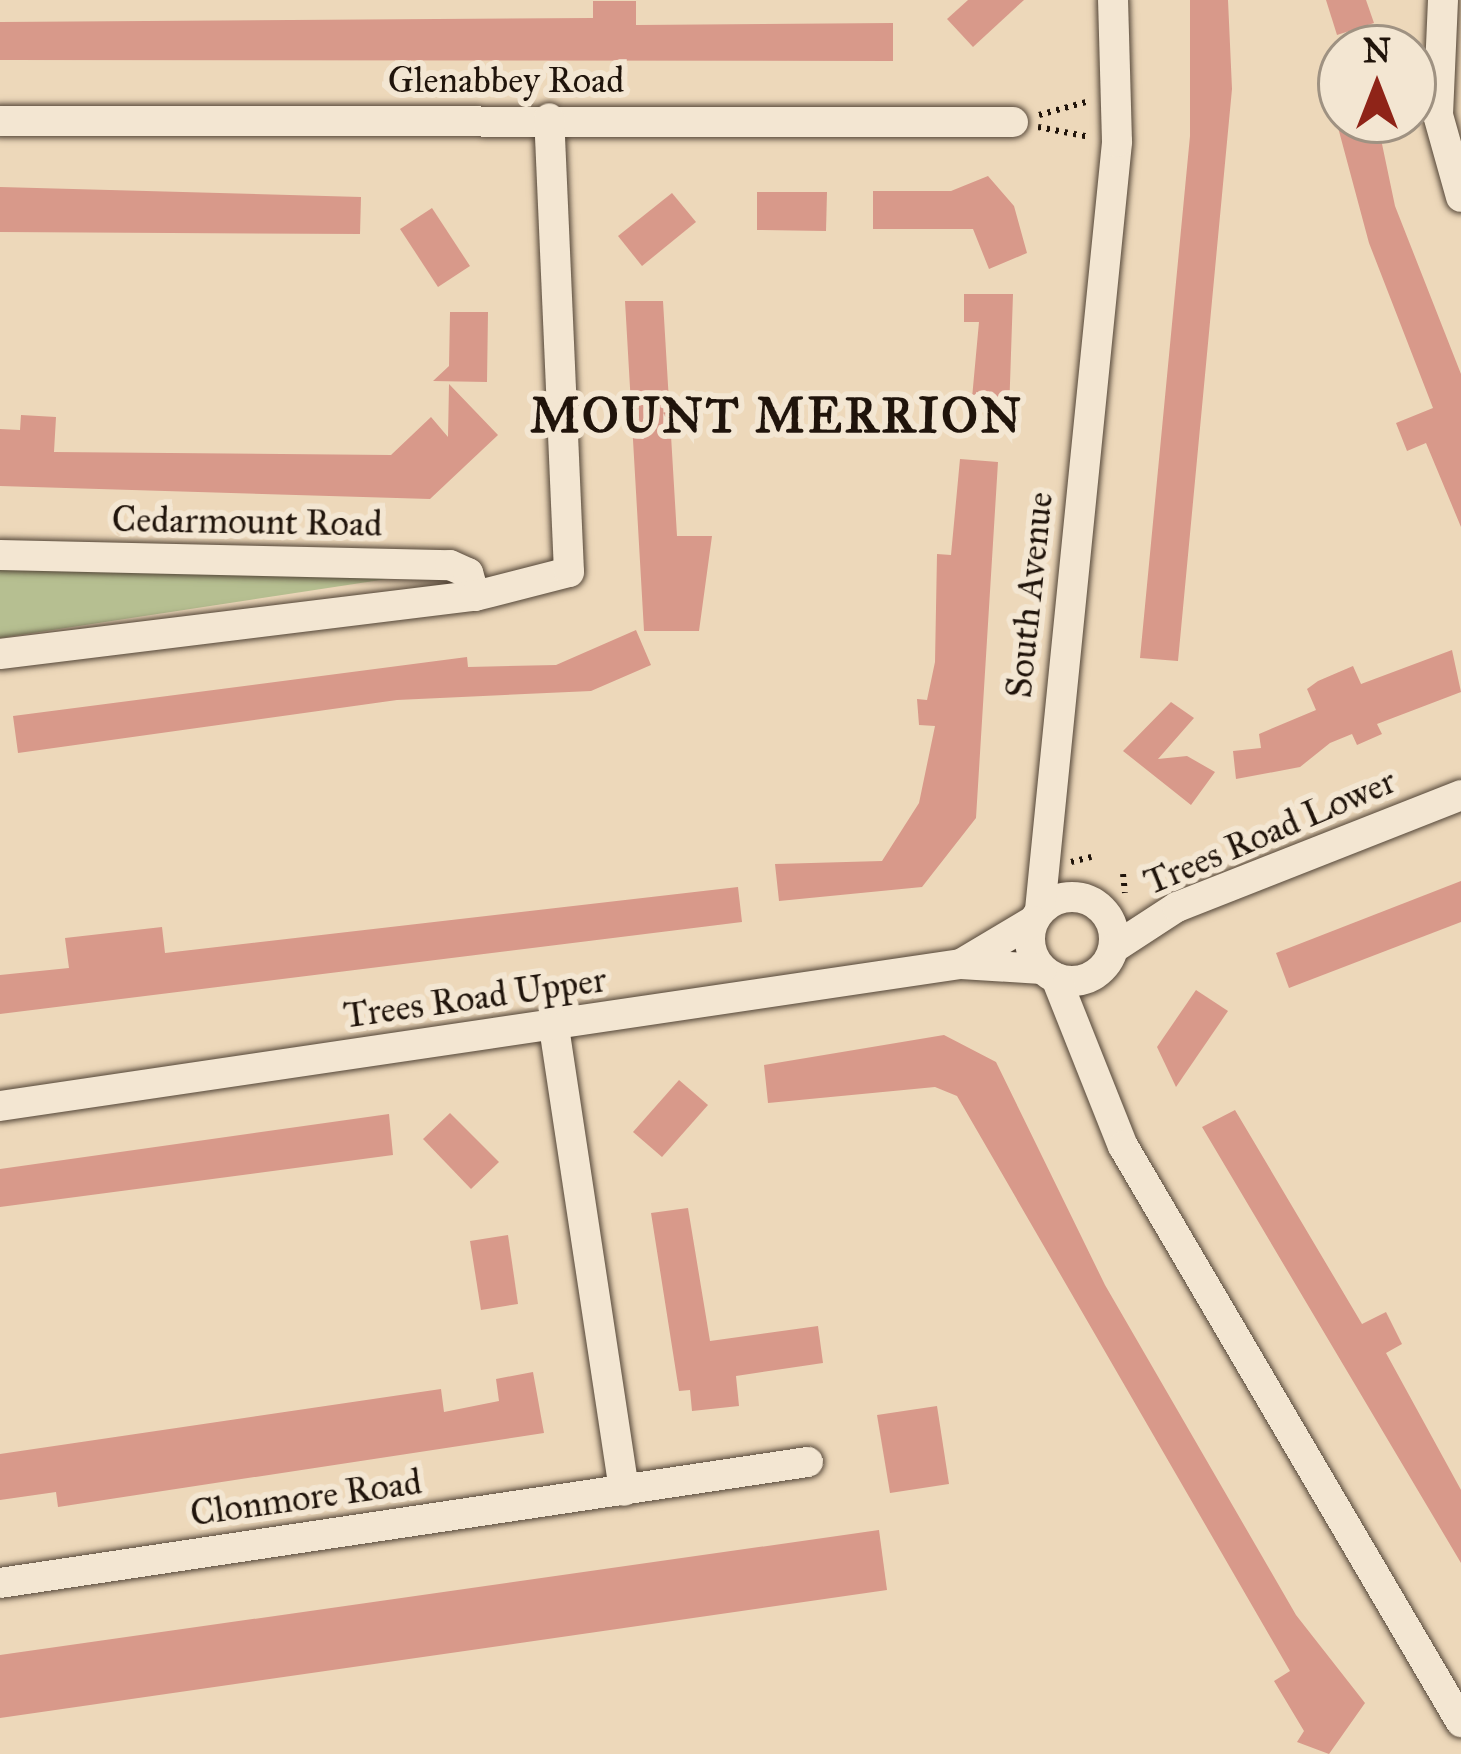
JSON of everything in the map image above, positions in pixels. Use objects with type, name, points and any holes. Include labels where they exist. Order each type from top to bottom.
[{"type":"street","name":"South Avenue","points":[[1049,974],[1037,916],[1117,142],[1113,0]]},
{"type":"street","points":[[1443,0],[1438,115],[1461,196]]},
{"type":"street","points":[[0,654],[475,596],[568,572],[549,118]]},
{"type":"street","name":"Glenabbey Road","points":[[0,121],[1013,122]]},
{"type":"street","name":"Cedarmount Road","points":[[0,556],[450,566],[468,573],[475,596]]},
{"type":"street","name":"Trees Road Lower","points":[[1089,978],[1114,948],[1177,907],[1461,795]]},
{"type":"street","points":[[1048,840],[1102,899],[1114,948]]},
{"type":"street","points":[[961,964],[1037,916],[1102,899],[1177,907]]},
{"type":"street","points":[[961,964],[1089,978],[1084,1061]]},
{"type":"street","name":"Trees Road Upper","points":[[0,1106],[554,1028],[961,964]]},
{"type":"street","points":[[1049,974],[1084,1061],[1461,1722]]},
{"type":"street","points":[[554,1028],[624,1491]]},
{"type":"street","name":"Clonmore Road","points":[[0,1583],[808,1462]]},
{"type":"path","points":[[1013,122],[1118,94]]},
{"type":"path","points":[[1013,122],[1117,142]]},
{"type":"path","points":[[1070,862],[1090,857]]},
{"type":"path","points":[[1102,899],[1123,874]]},
{"type":"green space","points":[[0,563],[433,572],[0,638]]},
{"type":"building","points":[[968,0],[1024,0],[973,47],[947,19]]},
{"type":"building","points":[[1190,0],[1228,0],[1232,89],[1178,661],[1140,658],[1190,136]]},
{"type":"building","points":[[1326,0],[1366,0],[1374,23],[1371,24],[1334,24]]},
{"type":"building","points":[[593,1],[636,1],[636,25],[893,23],[893,61],[0,60],[0,22],[593,18]]},
{"type":"building","points":[[1342,144],[1382,144],[1395,206],[1461,374],[1461,527],[1426,443],[1407,451],[1396,423],[1433,408],[1369,243]]},
{"type":"building","points":[[988,176],[1014,206],[1027,253],[989,269],[973,229],[873,229],[873,191],[951,191]]},
{"type":"building","points":[[0,187],[361,197],[360,234],[0,232]]},
{"type":"building","points":[[757,192],[827,192],[826,231],[757,230]]},
{"type":"building","points":[[672,193],[696,222],[642,266],[618,236]]},
{"type":"building","points":[[432,208],[470,266],[438,287],[400,229]]},
{"type":"building","points":[[964,294],[1013,294],[1009,413],[971,409],[979,322],[964,322]]},
{"type":"building","points":[[625,301],[663,301],[677,536],[712,536],[699,631],[644,631]]},
{"type":"building","points":[[450,312],[488,312],[487,382],[433,381],[449,366]]},
{"type":"building","points":[[449,384],[498,435],[430,499],[0,486],[0,429],[20,430],[21,415],[56,417],[54,452],[391,455],[431,417],[448,437]]},
{"type":"building","points":[[960,459],[998,462],[976,818],[922,887],[779,901],[775,864],[882,861],[919,803],[935,726],[919,725],[917,699],[927,700],[935,662],[937,554],[951,555]]},
{"type":"building","points":[[636,630],[651,665],[591,691],[397,700],[18,753],[13,716],[467,657],[468,667],[556,665]]},
{"type":"building","points":[[1452,650],[1461,692],[1377,724],[1382,734],[1357,745],[1352,734],[1330,743],[1300,767],[1236,779],[1233,751],[1261,748],[1259,734],[1316,710],[1307,689],[1318,681],[1353,666],[1361,684]]},
{"type":"building","points":[[1171,702],[1194,718],[1158,759],[1187,756],[1215,772],[1191,805],[1123,751]]},
{"type":"building","points":[[1461,881],[1461,922],[1289,988],[1276,953]]},
{"type":"building","points":[[738,887],[742,922],[0,1014],[0,975],[69,968],[65,938],[162,927],[165,953]]},
{"type":"building","points":[[1196,990],[1228,1011],[1176,1087],[1157,1047]]},
{"type":"building","points":[[944,1035],[996,1062],[1105,1285],[1296,1615],[1365,1703],[1329,1754],[1297,1742],[1304,1731],[1274,1681],[1290,1671],[957,1096],[935,1087],[768,1103],[764,1065]]},
{"type":"building","points":[[679,1080],[708,1105],[662,1157],[633,1132]]},
{"type":"building","points":[[1235,1110],[1362,1324],[1386,1312],[1402,1344],[1386,1353],[1461,1490],[1461,1563],[1202,1127]]},
{"type":"building","points":[[450,1113],[499,1162],[471,1189],[423,1139]]},
{"type":"building","points":[[389,1114],[393,1155],[0,1207],[0,1169]]},
{"type":"building","points":[[688,1208],[710,1341],[818,1326],[823,1363],[736,1376],[739,1406],[692,1411],[690,1390],[679,1391],[651,1213]]},
{"type":"building","points":[[508,1235],[518,1304],[481,1310],[470,1241]]},
{"type":"building","points":[[533,1372],[544,1433],[58,1507],[56,1492],[0,1500],[0,1454],[441,1389],[444,1412],[499,1401],[496,1379]]},
{"type":"building","points":[[937,1406],[949,1484],[890,1493],[877,1415]]},
{"type":"building","points":[[879,1530],[887,1590],[0,1718],[0,1655]]},
{"type":"district","name":"MOUNT MERRION","points":[[777,416]]}]
